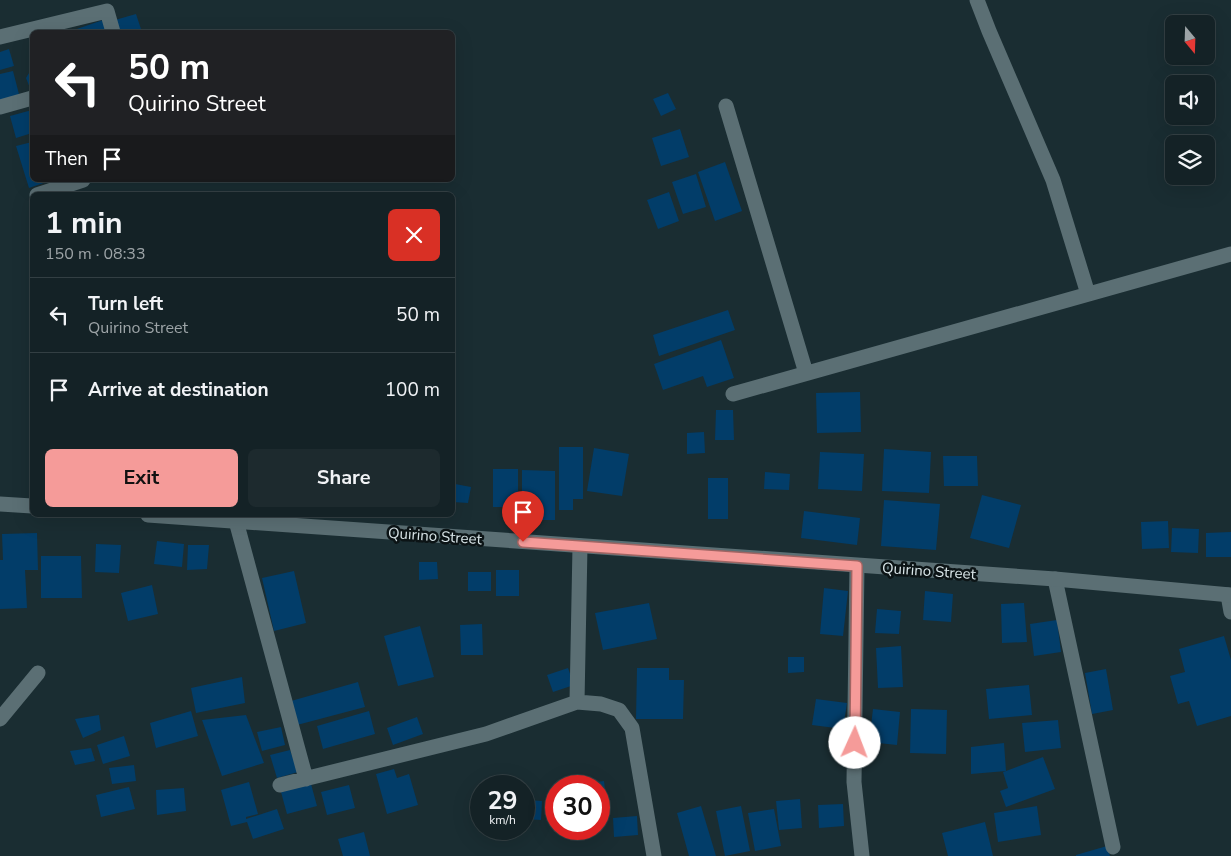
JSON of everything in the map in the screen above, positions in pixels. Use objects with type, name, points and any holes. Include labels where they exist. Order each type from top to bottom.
[{"type":"street","points":[[977,0],[992,40],[1053,180],[1088,294]]},
{"type":"street","points":[[0,37],[107,11],[112,30]]},
{"type":"street","points":[[0,107],[30,99]]},
{"type":"street","points":[[726,106],[806,373]]},
{"type":"street","points":[[46,192],[77,182]]},
{"type":"street","points":[[733,394],[1231,254]]},
{"type":"street","points":[[0,504],[30,506]]},
{"type":"street","name":"Quirino Street","points":[[173,517],[1055,579],[1229,595]]},
{"type":"street","points":[[236,522],[306,779]]},
{"type":"street","points":[[578,702],[580,546]]},
{"type":"street","points":[[857,566],[854,782],[862,856]]},
{"type":"street","points":[[1055,579],[1113,847]]},
{"type":"street","points":[[1229,595],[1231,612]]},
{"type":"street","points":[[0,719],[38,674]]},
{"type":"street","points":[[280,785],[486,734],[578,702],[601,704],[619,710],[632,728],[654,856]]},
{"type":"building","points":[[136,14],[141,30],[118,30],[115,20]]},
{"type":"building","points":[[106,19],[109,30],[74,30]]},
{"type":"building","points":[[9,49],[14,66],[0,70],[0,52]]},
{"type":"building","points":[[13,71],[20,98],[0,103],[0,74]]},
{"type":"building","points":[[30,71],[30,88],[26,78]]},
{"type":"building","points":[[668,93],[676,109],[661,116],[653,99]]},
{"type":"building","points":[[30,111],[30,134],[16,138],[10,116]]},
{"type":"building","points":[[680,129],[689,157],[661,166],[652,138]]},
{"type":"building","points":[[30,142],[30,182],[46,182],[29,188],[16,146]]},
{"type":"building","points":[[725,162],[742,211],[715,221],[698,172]]},
{"type":"building","points":[[696,174],[706,207],[683,214],[672,182]]},
{"type":"building","points":[[669,192],[679,221],[658,229],[647,200]]},
{"type":"building","points":[[728,310],[735,330],[659,356],[653,335]]},
{"type":"building","points":[[721,340],[734,378],[707,387],[703,376],[663,390],[654,364]]},
{"type":"building","points":[[860,392],[861,432],[817,433],[816,393]]},
{"type":"building","points":[[716,410],[733,410],[734,440],[715,440]]},
{"type":"building","points":[[704,432],[705,453],[687,454],[687,433]]},
{"type":"building","points":[[559,447],[583,447],[583,499],[573,499],[573,510],[559,510]]},
{"type":"building","points":[[594,448],[629,454],[622,496],[587,491]]},
{"type":"building","points":[[884,449],[931,452],[929,493],[882,491]]},
{"type":"building","points":[[820,452],[864,454],[862,491],[818,489]]},
{"type":"building","points":[[943,456],[977,456],[978,486],[944,486]]},
{"type":"building","points":[[493,469],[518,469],[518,507],[493,507]]},
{"type":"building","points":[[522,470],[555,471],[555,520],[522,520]]},
{"type":"building","points":[[765,472],[790,474],[789,490],[764,489]]},
{"type":"building","points":[[708,478],[728,478],[728,519],[708,519]]},
{"type":"building","points":[[455,484],[471,487],[468,503],[455,502]]},
{"type":"building","points":[[982,495],[1021,505],[1009,548],[970,538]]},
{"type":"building","points":[[884,500],[940,504],[936,550],[881,546]]},
{"type":"building","points":[[804,511],[860,518],[857,545],[801,538]]},
{"type":"building","points":[[1168,521],[1169,548],[1142,549],[1141,522]]},
{"type":"building","points":[[1172,528],[1199,529],[1198,553],[1171,552]]},
{"type":"building","points":[[1231,532],[1231,557],[1206,557],[1206,533]]},
{"type":"building","points":[[37,533],[38,570],[25,570],[27,608],[0,609],[0,560],[3,560],[2,534]]},
{"type":"building","points":[[157,541],[184,544],[182,567],[154,564]]},
{"type":"building","points":[[96,544],[121,545],[119,573],[95,572]]},
{"type":"building","points":[[188,545],[209,545],[207,569],[187,570]]},
{"type":"building","points":[[41,556],[81,556],[82,598],[41,598]]},
{"type":"building","points":[[419,562],[437,562],[438,579],[419,580]]},
{"type":"building","points":[[496,570],[519,570],[519,596],[496,596]]},
{"type":"building","points":[[294,571],[306,623],[274,631],[262,578]]},
{"type":"building","points":[[468,572],[491,572],[491,591],[468,591]]},
{"type":"building","points":[[152,585],[158,614],[128,621],[121,593]]},
{"type":"building","points":[[824,588],[848,591],[843,636],[820,634]]},
{"type":"building","points":[[925,591],[953,594],[951,622],[923,620]]},
{"type":"building","points":[[649,603],[657,639],[603,650],[595,613]]},
{"type":"building","points":[[1024,603],[1027,642],[1002,643],[1001,604]]},
{"type":"building","points":[[877,609],[901,611],[899,634],[875,633]]},
{"type":"building","points":[[1057,620],[1061,652],[1034,656],[1030,624]]},
{"type":"building","points":[[482,624],[483,655],[461,655],[460,625]]},
{"type":"building","points":[[420,626],[434,677],[398,686],[384,636]]},
{"type":"building","points":[[1224,636],[1231,660],[1231,716],[1197,726],[1189,701],[1178,704],[1170,676],[1185,672],[1179,649]]},
{"type":"building","points":[[901,646],[903,687],[878,688],[876,648]]},
{"type":"building","points":[[788,657],[804,657],[804,672],[788,673]]},
{"type":"building","points":[[568,668],[574,685],[553,692],[547,675]]},
{"type":"building","points":[[637,668],[669,668],[669,680],[684,680],[683,719],[636,719]]},
{"type":"building","points":[[1106,669],[1113,710],[1092,714],[1085,673]]},
{"type":"building","points":[[242,677],[245,703],[196,713],[191,688]]},
{"type":"building","points":[[358,682],[365,707],[297,725],[291,701]]},
{"type":"building","points":[[1029,685],[1032,715],[989,719],[986,689]]},
{"type":"building","points":[[816,699],[847,703],[843,729],[812,725]]},
{"type":"building","points":[[873,709],[900,712],[897,745],[869,742]]},
{"type":"building","points":[[911,709],[947,710],[946,754],[910,753]]},
{"type":"building","points":[[191,711],[198,736],[156,748],[150,723]]},
{"type":"building","points":[[369,711],[375,734],[323,749],[317,726]]},
{"type":"building","points":[[99,715],[101,730],[83,738],[75,719]]},
{"type":"building","points":[[246,715],[264,763],[222,776],[202,720]]},
{"type":"building","points":[[417,717],[423,734],[393,745],[387,728]]},
{"type":"building","points":[[1058,720],[1061,748],[1025,752],[1022,723]]},
{"type":"building","points":[[281,727],[285,745],[262,751],[257,732]]},
{"type":"building","points":[[124,736],[130,756],[103,764],[97,745]]},
{"type":"building","points":[[1004,743],[1006,771],[971,774],[971,747]]},
{"type":"building","points":[[91,748],[95,761],[75,765],[70,751]]},
{"type":"building","points":[[290,750],[298,772],[277,778],[270,755]]},
{"type":"building","points":[[1043,757],[1055,789],[1006,807],[1000,791],[1008,788],[1003,772]]},
{"type":"building","points":[[134,765],[136,781],[112,784],[109,768]]},
{"type":"building","points":[[394,769],[397,778],[409,774],[418,805],[387,814],[376,774]]},
{"type":"building","points":[[249,782],[258,814],[246,817],[246,819],[277,809],[284,829],[253,839],[247,822],[231,826],[221,790]]},
{"type":"building","points":[[311,784],[317,806],[287,814],[281,792]]},
{"type":"building","points":[[349,785],[355,808],[327,815],[321,792]]},
{"type":"building","points":[[129,787],[135,809],[101,817],[96,795]]},
{"type":"building","points":[[184,788],[186,811],[157,815],[156,790]]},
{"type":"building","points":[[800,799],[802,828],[779,830],[776,801]]},
{"type":"building","points":[[535,801],[542,801],[541,820],[535,820]]},
{"type":"building","points":[[843,804],[844,826],[819,828],[818,805]]},
{"type":"building","points":[[701,806],[716,856],[689,856],[677,813]]},
{"type":"building","points":[[741,806],[750,851],[725,856],[716,811]]},
{"type":"building","points":[[1037,806],[1041,835],[998,842],[994,813]]},
{"type":"building","points":[[774,809],[781,846],[755,851],[748,813]]},
{"type":"building","points":[[637,816],[638,835],[614,837],[613,818]]},
{"type":"building","points":[[985,822],[993,856],[948,856],[942,833]]},
{"type":"building","points":[[364,832],[370,856],[343,856],[338,839]]},
{"type":"building","points":[[1107,846],[1110,856],[1076,856],[1076,855]]},
{"type":"route","points":[[523,542],[857,566],[855,743]]}]
